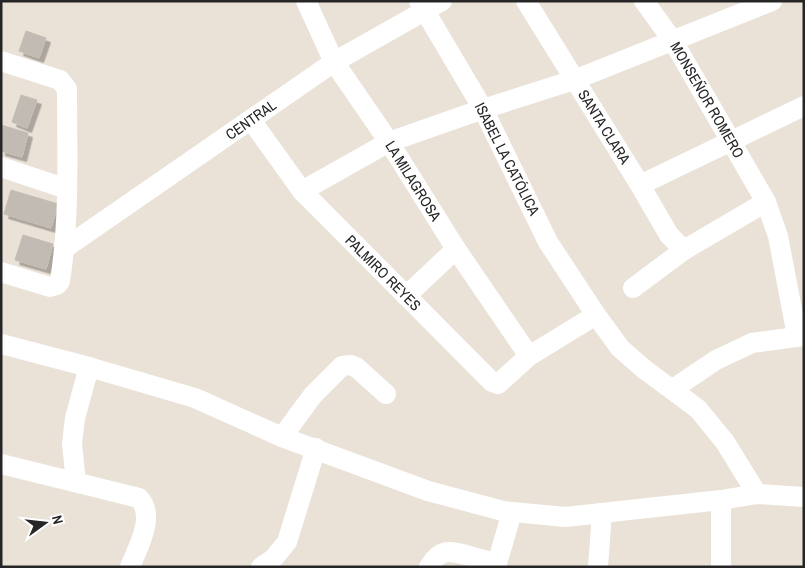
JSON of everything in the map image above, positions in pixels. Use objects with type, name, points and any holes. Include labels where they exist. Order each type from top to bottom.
[{"type":"street","name":"LA MILAGROSA","points":[[306,1],[334,62],[389,142],[456,249],[530,356]]},
{"type":"street","name":"CENTRAL","points":[[65,248],[334,62],[421,6],[442,1]]},
{"type":"street","name":"SANTA CLARA","points":[[526,1],[669,235],[684,250]]},
{"type":"street","name":"MONSEÑOR ROMERO","points":[[644,1],[673,41],[766,202],[797,292],[800,336]]},
{"type":"street","points":[[302,191],[389,142],[574,80],[772,1]]},
{"type":"street","name":"ISABEL LA CATÓLICA","points":[[421,6],[483,109],[548,242],[596,316],[620,348],[698,409],[725,442],[757,494]]},
{"type":"street","points":[[1,61],[60,80],[67,89],[65,248],[60,280],[50,287],[1,272]]},
{"type":"street","points":[[640,185],[804,106]]},
{"type":"street","name":"PALMIRO REYES","points":[[251,120],[302,191],[406,296],[453,340],[492,382],[498,384],[530,356]]},
{"type":"street","points":[[1,168],[67,189]]},
{"type":"street","points":[[633,288],[684,250],[766,202]]},
{"type":"street","points":[[406,296],[456,249]]},
{"type":"street","points":[[530,356],[596,316]]},
{"type":"street","points":[[673,389],[716,360],[752,343],[800,336]]},
{"type":"street","points":[[1,344],[195,398],[282,437],[428,491],[512,512],[565,517],[721,500],[757,494],[804,497]]},
{"type":"street","points":[[282,437],[313,395],[342,366],[356,366],[386,394]]},
{"type":"street","points":[[76,482],[72,444],[75,418],[89,367]]},
{"type":"street","points":[[260,567],[273,559],[287,542],[316,448]]},
{"type":"street","points":[[1,464],[139,498],[145,504],[146,516],[144,531],[130,567]]},
{"type":"street","points":[[721,500],[721,567]]},
{"type":"street","points":[[429,567],[434,559],[444,552],[454,551],[497,565],[512,512]]},
{"type":"street","points":[[598,567],[602,513]]},
{"type":"building","points":[[26,31],[46,38],[39,58],[19,51]]},
{"type":"building","points":[[21,95],[37,100],[27,128],[12,122]]},
{"type":"building","points":[[1,125],[28,133],[22,157],[1,151]]},
{"type":"building","points":[[11,190],[58,204],[51,228],[4,214]]},
{"type":"building","points":[[23,235],[53,244],[46,269],[15,260]]}]
